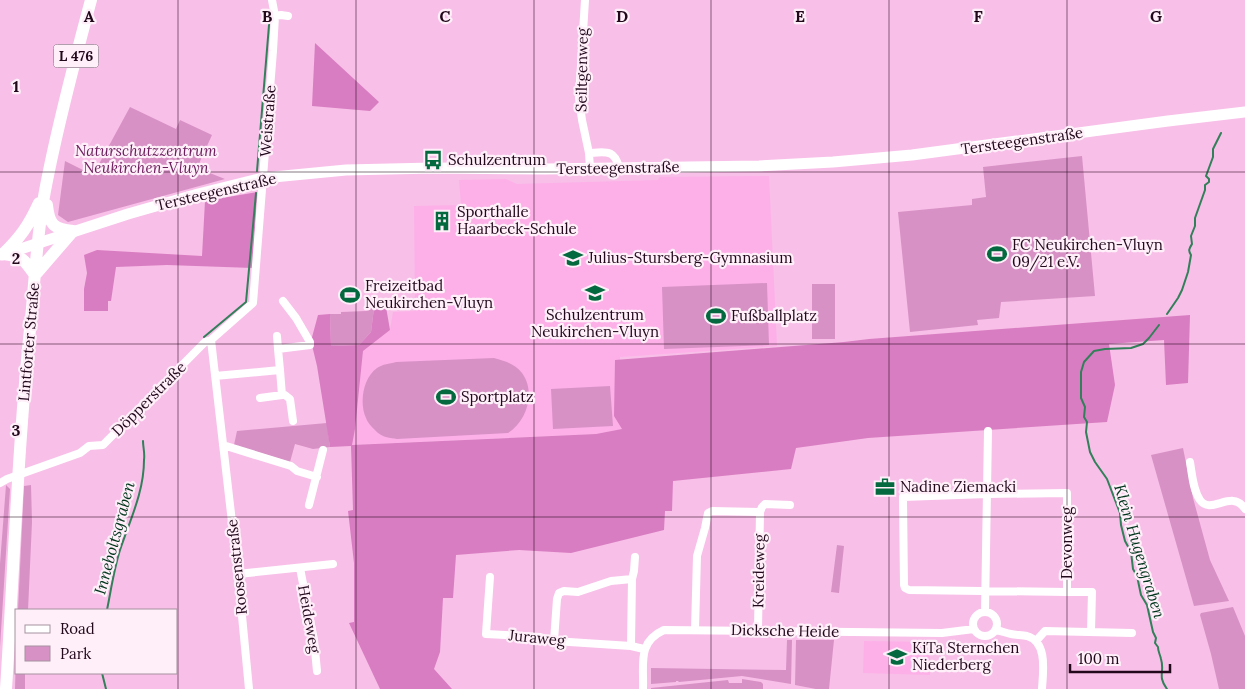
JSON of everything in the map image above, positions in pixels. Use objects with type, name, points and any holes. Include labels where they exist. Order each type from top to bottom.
[{"type":"main road","name":"Lintforter Straße","points":[[6,689],[18,475],[38,243],[45,192],[65,97],[91,0]]},
{"type":"main road","points":[[45,192],[48,217],[51,222],[60,229],[73,231]]},
{"type":"main road","points":[[2,255],[25,230],[45,192]]},
{"type":"main road","points":[[2,255],[14,255],[25,260],[35,274],[73,231]]},
{"type":"street","name":"Weistraße","points":[[211,340],[253,303],[275,16],[272,0]]},
{"type":"street","name":"Seiltgenweg","points":[[585,0],[579,98],[590,168]]},
{"type":"street","points":[[275,16],[288,16]]},
{"type":"street","name":"Tersteegenstraße","points":[[2,255],[128,214],[263,178],[346,170],[759,166],[833,162],[912,155],[1245,112]]},
{"type":"street","points":[[589,153],[611,153],[617,158],[619,168]]},
{"type":"street","points":[[278,348],[310,345],[296,318],[283,301]]},
{"type":"street","points":[[277,336],[282,395]]},
{"type":"street","name":"Roosenstraße","points":[[211,340],[238,574],[249,689]]},
{"type":"street","name":"Döpperstraße","points":[[0,483],[80,453],[89,446],[104,445],[205,342],[211,340]]},
{"type":"street","points":[[215,376],[280,370]]},
{"type":"street","points":[[260,398],[285,395],[290,399],[292,422]]},
{"type":"street","points":[[985,612],[988,431]]},
{"type":"street","points":[[223,445],[291,466],[297,471],[317,477]]},
{"type":"street","points":[[309,505],[323,450]]},
{"type":"street","points":[[1190,462],[1195,489],[1203,503],[1213,505],[1226,500],[1233,500],[1243,505],[1245,509]]},
{"type":"street","name":"Devonweg","points":[[1067,493],[1067,592],[909,590],[905,588],[903,497],[987,494],[1067,493]]},
{"type":"street","name":"Kreideweg","points":[[758,630],[760,512],[764,504],[790,505]]},
{"type":"street","name":"Kreideweg","points":[[695,630],[697,556],[708,513],[712,511],[760,512]]},
{"type":"street","points":[[630,646],[632,579],[635,556]]},
{"type":"street","points":[[238,574],[334,564]]},
{"type":"street","name":"Heideweg","points":[[300,568],[314,640],[317,671]]},
{"type":"street","name":"Juraweg","points":[[490,577],[486,634],[540,637],[554,641],[630,646],[644,649]]},
{"type":"street","points":[[554,641],[559,594],[564,591],[578,592],[612,581],[632,579]]},
{"type":"street","points":[[1067,592],[1092,592],[1091,632]]},
{"type":"street","points":[[974,629],[975,618],[985,612],[995,618],[997,622],[996,630],[1009,634],[1028,636],[1036,641],[1041,651],[1043,664],[1042,689]]},
{"type":"street","name":"Dicksche Heide","points":[[644,649],[653,636],[664,630],[942,633],[974,629],[983,636],[990,635],[996,630]]},
{"type":"street","points":[[1036,641],[1045,632],[1132,633]]},
{"type":"street","points":[[643,689],[644,649]]},
{"type":"shaded area","points":[[315,43],[379,102],[370,111],[312,106]]},
{"type":"shaded area","name":"Schulzentrum Neukirchen-Vluyn","points":[[769,176],[777,346],[620,357],[623,429],[596,434],[351,445],[355,429],[363,351],[390,330],[393,312],[415,311],[414,206],[461,205],[459,180],[506,179],[517,184],[658,180],[660,177]]},
{"type":"shaded area","points":[[257,192],[253,268],[167,265],[116,267],[111,301],[108,301],[108,311],[84,311],[84,289],[87,273],[84,255],[97,250],[202,256],[205,201]]},
{"type":"shaded area","points":[[386,307],[390,330],[363,351],[352,445],[596,434],[622,429],[614,416],[615,360],[1190,315],[1188,383],[1166,385],[1164,340],[1109,344],[1115,385],[1107,422],[868,438],[796,448],[791,469],[673,481],[672,511],[665,511],[664,530],[571,553],[519,550],[456,555],[453,598],[443,598],[440,652],[434,669],[452,689],[380,689],[349,623],[354,622],[354,563],[348,511],[353,510],[351,446],[330,447],[311,341],[318,315],[330,314],[331,346],[359,345],[371,332],[374,308]]},
{"type":"shaded area","name":"KiTa Sternchen Niederberg","points":[[864,641],[930,642],[930,675],[863,673]]},
{"type":"green space","name":"Naturschutzzentrum Neukirchen-Vluyn","points":[[130,107],[176,129],[180,120],[212,135],[197,168],[225,179],[68,222],[58,215],[65,161],[93,175]]},
{"type":"green space","name":"FC Neukirchen-Vluyn 09/21 e.V.","points":[[1082,156],[1095,296],[1001,302],[999,318],[977,320],[978,325],[910,332],[898,212],[972,205],[972,199],[986,197],[983,167]]},
{"type":"green space","name":"Fußballplatz","points":[[767,283],[769,345],[664,349],[662,287]]},
{"type":"green space","points":[[812,284],[835,284],[835,339],[812,339]]},
{"type":"green space","name":"Freizeitbad Neukirchen-Vluyn","points":[[369,308],[374,308],[371,332],[359,345],[331,346],[330,314],[366,311]]},
{"type":"green space","name":"Sportplatz","points":[[494,358],[516,367],[522,373],[528,389],[529,397],[524,414],[515,428],[508,433],[397,439],[380,434],[367,420],[363,405],[364,391],[368,378],[379,367],[396,362]]},
{"type":"green space","points":[[610,386],[613,426],[553,429],[551,389]]},
{"type":"green space","points":[[327,423],[330,447],[313,449],[295,444],[290,462],[234,445],[237,431]]},
{"type":"green space","points":[[1183,448],[1193,498],[1210,560],[1229,601],[1194,606],[1151,455]]},
{"type":"green space","points":[[6,485],[10,489],[0,647],[0,564]]},
{"type":"green space","points":[[31,485],[32,522],[28,609],[18,609],[24,486]]},
{"type":"green space","points":[[837,545],[844,546],[839,593],[831,592]]},
{"type":"green space","points":[[1233,607],[1245,636],[1245,689],[1219,689],[1200,615],[1201,613]]},
{"type":"green space","points":[[787,640],[792,640],[791,684],[742,676],[651,684],[651,668],[786,670]]},
{"type":"green space","points":[[796,640],[834,640],[829,689],[816,689],[795,685]]},
{"type":"green space","points":[[15,674],[25,674],[25,689],[15,689]]},
{"type":"green space","points":[[742,679],[761,682],[763,689],[651,689],[728,680],[729,683],[742,683]]},
{"type":"waterway","name":"Inneboltsgraben","points":[[257,171],[270,13]]},
{"type":"waterway","name":"Klein Hugengraben","points":[[1167,314],[1178,298],[1188,272],[1191,255],[1189,250],[1192,244],[1191,236],[1195,226],[1195,218],[1205,185],[1209,182],[1206,176],[1213,157],[1213,149],[1221,133]]},
{"type":"waterway","name":"Inneboltsgraben","points":[[204,337],[246,302],[256,193]]},
{"type":"waterway","name":"Klein Hugengraben","points":[[1159,325],[1143,344],[1131,348],[1094,351],[1084,362],[1081,372],[1081,398],[1085,407],[1084,417],[1087,422],[1086,432],[1090,452],[1107,479],[1120,513],[1125,541],[1131,552],[1133,569],[1137,576],[1141,595],[1147,605],[1156,638],[1155,643],[1158,647],[1162,663],[1162,681],[1167,689]]},
{"type":"waterway","name":"Inneboltsgraben","points":[[107,609],[118,557],[142,483],[143,441]]},
{"type":"waterway","name":"Inneboltsgraben","points":[[102,674],[106,689]]},
{"type":"place","name":"Schulzentrum","points":[[433,160]]},
{"type":"place","name":"Sporthalle Haarbeck-Schule","points":[[442,221]]},
{"type":"place","name":"FC Neukirchen-Vluyn 09/21 e.V.","points":[[997,254]]},
{"type":"place","name":"Julius-Stursberg-Gymnasium","points":[[573,258]]},
{"type":"place","name":"Schulzentrum Neukirchen-Vluyn","points":[[595,293]]},
{"type":"place","name":"Freizeitbad Neukirchen-Vluyn","points":[[350,295]]},
{"type":"place","name":"Fußballplatz","points":[[716,316]]},
{"type":"place","name":"Sportplatz","points":[[446,397]]},
{"type":"place","name":"Nadine Ziemacki","points":[[885,487]]},
{"type":"place","name":"KiTa Sternchen Niederberg","points":[[897,657]]}]
